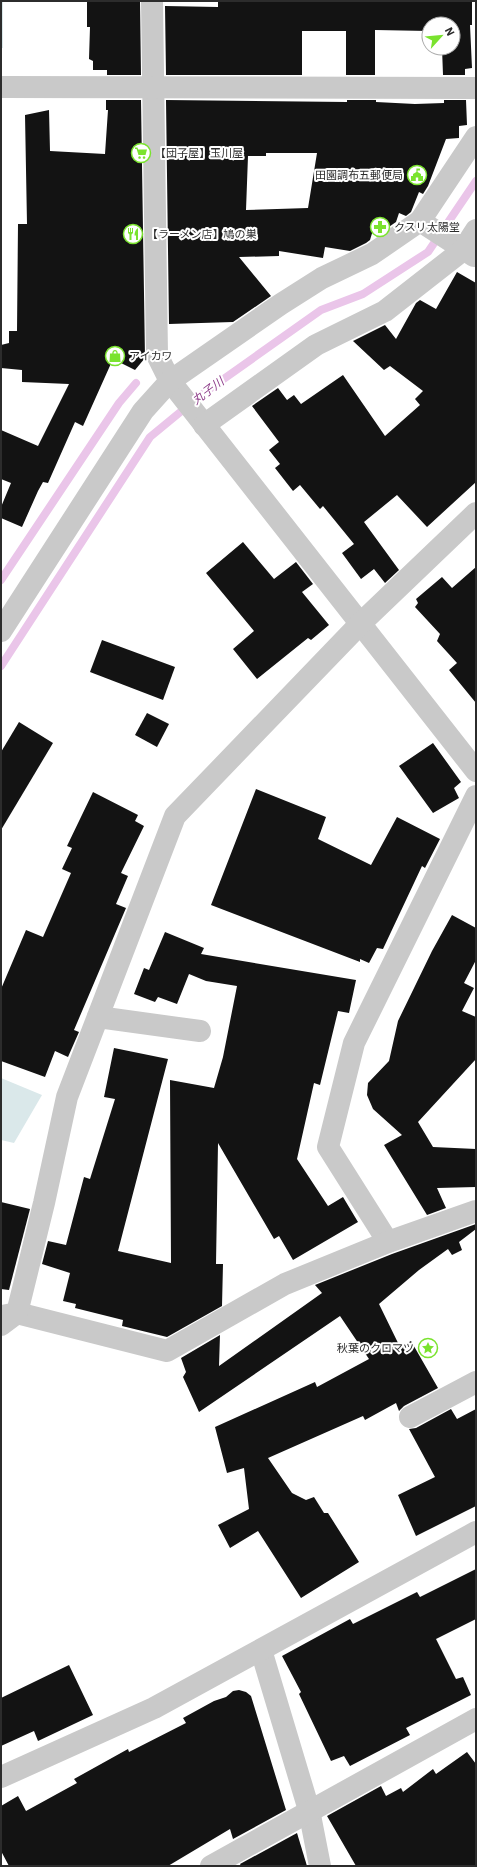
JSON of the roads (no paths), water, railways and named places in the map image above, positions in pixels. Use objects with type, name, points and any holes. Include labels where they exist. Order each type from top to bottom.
[{"type":"street","points":[[152,1],[157,355],[170,381],[476,771]]},
{"type":"street","points":[[1,87],[154,86],[476,88]]},
{"type":"street","points":[[1,631],[143,411],[170,381],[317,281],[372,254],[420,221],[476,137]]},
{"type":"street","points":[[420,221],[470,254]]},
{"type":"street","points":[[204,425],[316,345],[385,311],[470,254],[476,230]]},
{"type":"street","points":[[476,513],[360,624],[175,816],[67,1097],[44,1203],[6,1318],[167,1351],[285,1284],[388,1242],[476,1211]]},
{"type":"street","points":[[388,1242],[328,1147],[354,1043],[476,796]]},
{"type":"street","points":[[98,1017],[200,1031]]},
{"type":"street","points":[[410,1418],[476,1382]]},
{"type":"street","points":[[1,1776],[154,1708],[476,1532]]},
{"type":"street","points":[[261,1650],[309,1810],[320,1866]]},
{"type":"street","points":[[211,1866],[309,1810],[476,1719]]},
{"type":"waterway","name":"丸子川","points":[[1,666],[150,437],[201,395],[321,310],[363,294],[428,252],[476,181]]},
{"type":"waterway","points":[[1,580],[119,403],[136,383]]},
{"type":"place","name":"【団子屋】玉川屋","points":[[141,153]]},
{"type":"place","name":"田園調布五郵便局","points":[[417,175]]},
{"type":"place","name":"クスリ太陽堂","points":[[380,227]]},
{"type":"place","name":"【ラーメン店】鳩の巣","points":[[133,234]]},
{"type":"place","name":"アイカワ","points":[[115,356]]},
{"type":"place","name":"秋葉のクロマツ","points":[[428,1348]]}]
